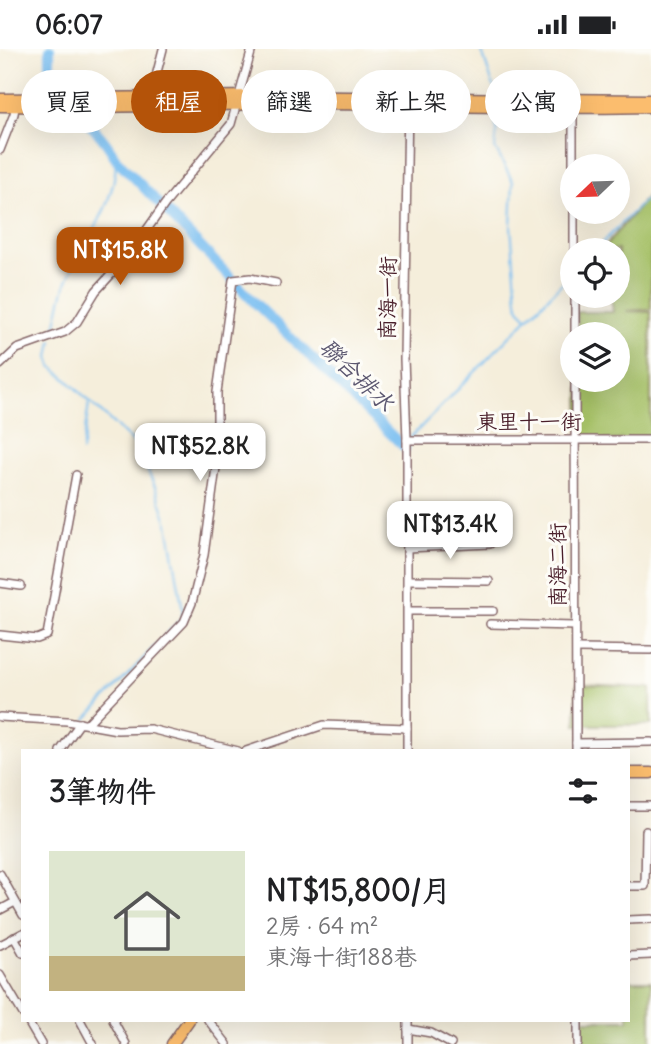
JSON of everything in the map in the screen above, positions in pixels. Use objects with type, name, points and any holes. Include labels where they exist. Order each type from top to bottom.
[{"type":"main road","points":[[0,106],[49,99],[131,98]]},
{"type":"main road","points":[[0,99],[16,103],[351,101]]},
{"type":"main road","points":[[581,104],[651,100]]},
{"type":"main road","points":[[227,101],[238,101]]},
{"type":"main road","points":[[581,105],[651,107]]},
{"type":"main road","points":[[630,773],[651,773]]},
{"type":"main road","points":[[172,1044],[188,1022]]},
{"type":"street","points":[[158,70],[163,49]]},
{"type":"street","points":[[0,365],[24,345],[72,328],[96,291],[129,255],[162,207],[231,124],[252,49]]},
{"type":"street","points":[[0,151],[16,103]]},
{"type":"street","name":"南海一街","points":[[407,749],[407,440],[404,359],[408,133]]},
{"type":"street","points":[[573,133],[573,154]]},
{"type":"street","points":[[62,749],[83,723],[184,622],[204,555],[217,460],[217,392],[233,280],[250,278],[276,283]]},
{"type":"street","name":"南海二街","points":[[575,392],[576,747]]},
{"type":"street","name":"東里十一街","points":[[407,440],[651,440]]},
{"type":"street","points":[[0,635],[37,639],[47,635],[76,475]]},
{"type":"street","points":[[407,548],[490,544]]},
{"type":"street","points":[[408,580],[489,582]]},
{"type":"street","points":[[0,583],[21,586]]},
{"type":"street","points":[[408,611],[493,611]]},
{"type":"street","points":[[490,624],[575,626]]},
{"type":"street","points":[[577,649],[651,650]]},
{"type":"street","points":[[0,717],[83,723],[117,730],[150,729],[230,749]]},
{"type":"street","points":[[252,749],[324,726],[407,728]]},
{"type":"street","points":[[576,747],[623,741],[651,742]]},
{"type":"street","points":[[623,741],[623,749]]},
{"type":"street","points":[[630,806],[651,807]]},
{"type":"street","points":[[630,886],[645,886],[646,831]]},
{"type":"street","points":[[0,874],[21,912]]},
{"type":"street","points":[[0,911],[15,902]]},
{"type":"street","points":[[630,920],[651,919]]},
{"type":"street","points":[[0,945],[21,934]]},
{"type":"street","points":[[14,937],[21,949]]},
{"type":"street","points":[[630,956],[651,955]]},
{"type":"street","points":[[0,975],[19,999]]},
{"type":"street","points":[[28,1022],[41,1044]]},
{"type":"street","points":[[81,1022],[93,1044]]},
{"type":"street","points":[[114,1022],[126,1044]]},
{"type":"street","points":[[210,1022],[227,1044]]},
{"type":"street","points":[[578,1022],[578,1044]]},
{"type":"street","points":[[408,1044],[408,1024],[451,1044]]},
{"type":"green space","points":[[651,192],[651,309],[626,311],[651,312],[651,439],[580,441],[579,392],[630,392],[630,322],[577,322],[577,312],[613,312],[612,308],[630,308],[630,238],[612,238],[624,224],[630,224],[630,217]]},
{"type":"green space","points":[[577,685],[651,688],[651,725],[576,725]]},
{"type":"green space","points":[[630,981],[651,981],[651,1044],[582,1044],[581,1022],[630,1022]]},
{"type":"waterway","name":"聯合排水","points":[[50,49],[52,70]]},
{"type":"waterway","points":[[481,49],[488,70]]},
{"type":"waterway","name":"聯合排水","points":[[98,133],[116,159],[255,303],[405,448]]},
{"type":"waterway","points":[[497,133],[495,148],[513,182],[511,226],[517,301],[519,309],[527,317]]},
{"type":"waterway","points":[[54,332],[67,281],[106,205],[115,175],[116,159]]},
{"type":"waterway","points":[[607,238],[651,194]]},
{"type":"waterway","points":[[410,438],[560,285]]},
{"type":"waterway","points":[[52,341],[49,357],[52,366],[136,445],[168,524],[183,611],[181,619],[86,719]]},
{"type":"waterway","points":[[82,451],[89,403]]}]
